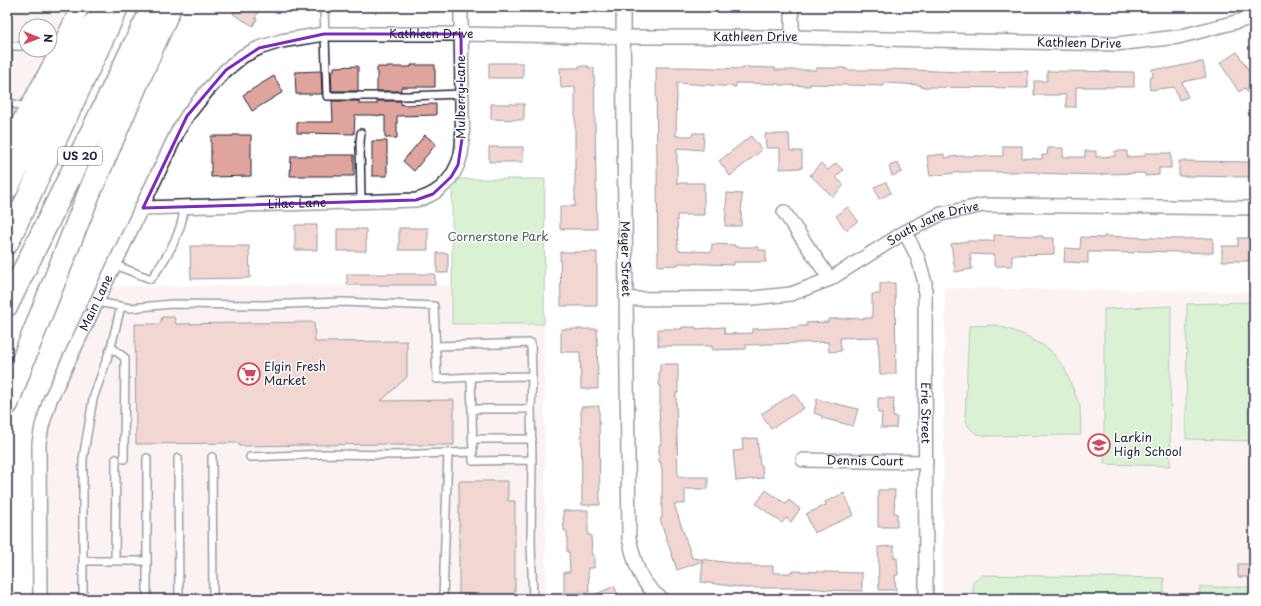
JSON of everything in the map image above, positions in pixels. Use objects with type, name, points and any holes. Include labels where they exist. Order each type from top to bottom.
[{"type":"highway","points":[[7,188],[92,26],[110,7]]},
{"type":"highway","name":"US 20","points":[[7,243],[117,7]]},
{"type":"highway","name":"US 20","points":[[7,305],[153,7]]},
{"type":"highway","points":[[7,404],[29,343],[90,190],[170,7]]},
{"type":"street","points":[[58,53],[80,7]]},
{"type":"street","name":"Mulberry Lane","points":[[446,183],[458,165],[462,139],[460,7]]},
{"type":"street","name":"Meyer Street","points":[[623,7],[629,538],[634,560],[642,580],[651,591],[662,599]]},
{"type":"street","points":[[792,7],[792,37]]},
{"type":"street","name":"Kathleen Drive","points":[[259,48],[281,41],[324,34],[792,37],[1116,44],[1178,37],[1249,16]]},
{"type":"street","name":"Main Lane","points":[[40,599],[38,460],[42,426],[50,400],[143,208],[178,131],[191,111],[226,70],[243,56],[259,48]]},
{"type":"street","points":[[9,138],[28,108],[55,58]]},
{"type":"street","name":"Lilac Lane","points":[[143,208],[416,200],[425,198],[446,183]]},
{"type":"street","name":"South Jane Drive","points":[[626,299],[772,297],[791,294],[830,279],[905,232],[941,214],[984,205],[1254,208]]},
{"type":"street","points":[[784,212],[830,279]]},
{"type":"street","name":"Erie Street","points":[[905,232],[918,258],[925,283],[926,599]]},
{"type":"street","name":"Dennis Court","points":[[803,460],[926,462]]},
{"type":"lane","points":[[324,7],[327,96],[462,94]]},
{"type":"lane","points":[[7,92],[8,46]]},
{"type":"lane","points":[[7,102],[28,108]]},
{"type":"lane","points":[[361,133],[361,201]]},
{"type":"lane","points":[[115,265],[151,279],[161,265],[184,218],[184,206]]},
{"type":"lane","points":[[97,302],[130,308],[172,304],[263,305],[342,302],[434,306],[436,379],[532,376]]},
{"type":"lane","points":[[83,599],[83,459],[93,399],[111,347],[120,306]]},
{"type":"lane","points":[[435,346],[531,343],[531,543],[533,599]]},
{"type":"lane","points":[[111,347],[125,358],[115,561]]},
{"type":"lane","points":[[471,377],[473,461],[532,460]]},
{"type":"lane","points":[[472,409],[531,409]]},
{"type":"lane","points":[[472,439],[532,439]]},
{"type":"lane","points":[[250,457],[327,454],[394,455],[473,452]]},
{"type":"lane","points":[[443,599],[448,453]]},
{"type":"lane","points":[[212,457],[213,599]]},
{"type":"lane","points":[[147,458],[147,599]]},
{"type":"lane","points":[[178,458],[179,599]]},
{"type":"lane","points":[[83,561],[147,561]]},
{"type":"highlighted area","points":[[324,34],[461,34],[462,139],[458,165],[451,177],[433,194],[416,200],[143,208],[187,116],[226,70],[259,48]]},
{"type":"shaded area","points":[[7,7],[75,7],[58,40],[58,18],[18,18],[18,58],[49,58],[7,139]]},
{"type":"shaded area","points":[[452,285],[452,324],[544,324],[546,599],[43,599],[41,463],[49,411],[108,286]]},
{"type":"shaded area","name":"Larkin High School","points":[[945,288],[1254,292],[1254,599],[942,599]]},
{"type":"green space","name":"Cornerstone Park","points":[[460,179],[545,179],[544,324],[452,324],[452,189]]},
{"type":"green space","points":[[1254,302],[1254,441],[1186,439],[1187,304]]},
{"type":"green space","points":[[1171,306],[1170,466],[1104,464],[1104,309]]},
{"type":"green space","points":[[997,325],[1025,335],[1049,349],[1064,367],[1080,406],[1081,435],[990,436],[976,434],[968,426],[965,417],[969,326]]},
{"type":"green space","points":[[982,575],[1164,578],[1164,599],[973,599],[973,581]]},
{"type":"green space","points":[[1200,587],[1254,587],[1254,599],[1199,599]]},
{"type":"building","points":[[237,7],[262,7],[255,18],[257,19],[253,26],[233,14]]},
{"type":"building","points":[[1237,52],[1254,79],[1254,89],[1248,93],[1245,88],[1239,92],[1220,63]]},
{"type":"building","points":[[1203,62],[1206,77],[1182,82],[1188,97],[1179,100],[1174,87],[1150,90],[1149,78],[1153,77],[1152,69],[1166,69]]},
{"type":"building","points":[[489,63],[523,63],[523,78],[489,78]]},
{"type":"building","points":[[411,65],[435,65],[435,87],[401,87],[401,91],[377,91],[377,67],[411,67]]},
{"type":"building","points":[[358,66],[358,91],[332,91],[331,71],[334,71],[334,67]]},
{"type":"building","points":[[579,66],[589,66],[588,68],[594,68],[597,229],[560,229],[560,206],[575,206],[575,87],[561,88],[560,68],[579,68]]},
{"type":"building","points":[[656,67],[743,69],[743,67],[775,68],[775,70],[846,68],[846,70],[892,69],[959,72],[1028,71],[1028,88],[921,87],[921,85],[884,83],[884,86],[810,84],[810,86],[736,83],[736,87],[677,83],[676,136],[692,136],[693,133],[704,133],[703,150],[677,148],[677,183],[704,183],[704,215],[677,215],[678,250],[711,252],[712,244],[735,245],[735,247],[758,247],[758,250],[766,250],[766,262],[734,262],[734,265],[678,263],[678,265],[658,266]]},
{"type":"building","points":[[321,71],[322,94],[296,94],[295,72]]},
{"type":"building","points":[[1047,71],[1134,72],[1134,87],[1076,87],[1076,107],[1066,107],[1066,95],[1034,95],[1034,81],[1047,81]]},
{"type":"building","points":[[274,76],[283,92],[252,111],[243,95]]},
{"type":"building","points":[[332,101],[359,101],[359,104],[377,104],[377,101],[401,101],[402,105],[436,104],[436,115],[397,116],[397,138],[385,138],[385,116],[373,115],[355,115],[354,134],[297,133],[297,122],[333,122]]},
{"type":"building","points":[[491,104],[524,104],[524,120],[491,119]]},
{"type":"building","points":[[765,134],[789,134],[790,151],[802,151],[802,168],[780,169],[780,148],[766,148]]},
{"type":"building","points":[[251,135],[251,176],[211,177],[211,136]]},
{"type":"building","points":[[425,135],[436,144],[414,171],[403,161]]},
{"type":"building","points":[[751,136],[762,150],[730,176],[719,161]]},
{"type":"building","points":[[372,141],[387,141],[387,176],[372,176]]},
{"type":"building","points":[[1003,146],[1022,146],[1022,158],[1042,159],[1042,155],[1047,155],[1048,148],[1063,148],[1063,157],[1085,157],[1085,151],[1096,151],[1096,157],[1115,156],[1115,151],[1127,151],[1127,157],[1145,156],[1145,153],[1171,153],[1171,168],[1159,168],[1159,175],[1145,176],[1145,173],[1103,175],[1037,172],[963,172],[930,176],[927,156],[944,154],[944,158],[958,156],[1003,156]]},
{"type":"building","points":[[489,147],[523,147],[523,162],[489,162]]},
{"type":"building","points":[[354,155],[354,176],[290,176],[291,156]]},
{"type":"building","points":[[1179,161],[1252,162],[1252,177],[1179,176]]},
{"type":"building","points":[[821,163],[828,170],[836,163],[843,170],[836,177],[844,185],[833,197],[810,175]]},
{"type":"building","points":[[898,163],[902,172],[892,176],[889,166]]},
{"type":"building","points":[[886,182],[891,193],[879,199],[874,187]]},
{"type":"building","points":[[727,193],[742,194],[741,226],[725,226]]},
{"type":"building","points":[[848,207],[858,221],[846,230],[836,216]]},
{"type":"building","points":[[295,225],[317,225],[317,250],[295,250]]},
{"type":"building","points":[[399,228],[428,228],[428,250],[399,250]]},
{"type":"building","points":[[337,229],[366,229],[366,251],[337,251]]},
{"type":"building","points":[[994,235],[1043,236],[1043,238],[1054,238],[1054,254],[1012,255],[1012,266],[994,266],[994,255],[970,254],[972,269],[955,272],[951,244],[968,241],[994,241]]},
{"type":"building","points":[[1104,236],[1179,239],[1213,238],[1213,253],[1135,251],[1134,253],[1088,252],[1088,263],[1064,262],[1065,248],[1080,249],[1081,237],[1104,238]]},
{"type":"building","points":[[1238,238],[1252,238],[1252,261],[1222,261],[1222,246],[1238,246]]},
{"type":"building","points":[[190,246],[249,246],[250,278],[191,279]]},
{"type":"building","points":[[560,252],[597,252],[597,306],[561,306]]},
{"type":"building","points":[[437,253],[448,253],[448,273],[437,273]]},
{"type":"building","points":[[347,274],[435,274],[435,285],[347,285]]},
{"type":"building","points":[[880,283],[895,283],[896,374],[880,374],[878,337],[840,338],[841,351],[829,352],[828,342],[746,345],[746,349],[712,350],[712,346],[658,346],[658,329],[682,329],[682,327],[696,327],[696,329],[724,327],[725,334],[752,333],[752,329],[807,326],[806,323],[828,322],[828,319],[872,318],[872,294],[880,294]]},
{"type":"building","points":[[162,317],[174,317],[176,324],[314,322],[315,342],[407,341],[407,377],[381,401],[454,400],[454,445],[390,444],[239,446],[239,443],[136,444],[135,324],[160,324]]},
{"type":"building","points":[[561,329],[597,329],[598,389],[581,389],[580,352],[561,352]]},
{"type":"building","points":[[660,364],[678,364],[678,393],[676,393],[678,477],[708,477],[708,489],[685,489],[685,504],[674,504],[692,558],[755,566],[773,566],[773,573],[791,573],[791,571],[862,573],[862,591],[807,588],[746,588],[701,582],[703,561],[677,570],[660,519],[662,518],[662,468],[661,462],[659,462],[659,445],[661,445],[659,409],[660,410]]},
{"type":"building","points":[[794,393],[804,408],[771,429],[761,414]]},
{"type":"building","points":[[878,398],[894,398],[893,417],[897,417],[896,428],[881,428],[882,413],[878,413]]},
{"type":"building","points":[[817,399],[858,409],[853,426],[822,418],[822,416],[814,413]]},
{"type":"building","points":[[599,406],[600,505],[582,505],[581,407]]},
{"type":"building","points":[[757,438],[763,478],[736,481],[733,451],[743,450],[742,439]]},
{"type":"building","points":[[459,481],[508,481],[508,501],[515,501],[515,599],[459,599]]},
{"type":"building","points":[[766,490],[786,504],[789,500],[800,509],[791,522],[786,518],[782,523],[756,504]]},
{"type":"building","points":[[878,490],[895,490],[894,513],[897,513],[897,527],[878,527]]},
{"type":"building","points":[[844,493],[854,515],[814,533],[806,514],[826,505],[825,502]]},
{"type":"building","points":[[588,510],[588,535],[591,535],[592,555],[594,555],[594,568],[588,568],[589,592],[564,593],[564,572],[570,572],[569,552],[567,552],[567,531],[564,531],[563,511]]},
{"type":"building","points":[[894,546],[894,558],[897,558],[898,575],[895,575],[896,590],[879,590],[878,547]]},
{"type":"building","points":[[1238,564],[1254,564],[1254,577],[1238,577]]},
{"type":"building","points":[[614,586],[620,599],[586,599]]},
{"type":"place","name":"Elgin Fresh Market","points":[[249,374]]},
{"type":"place","name":"Larkin High School","points":[[1099,445]]}]
